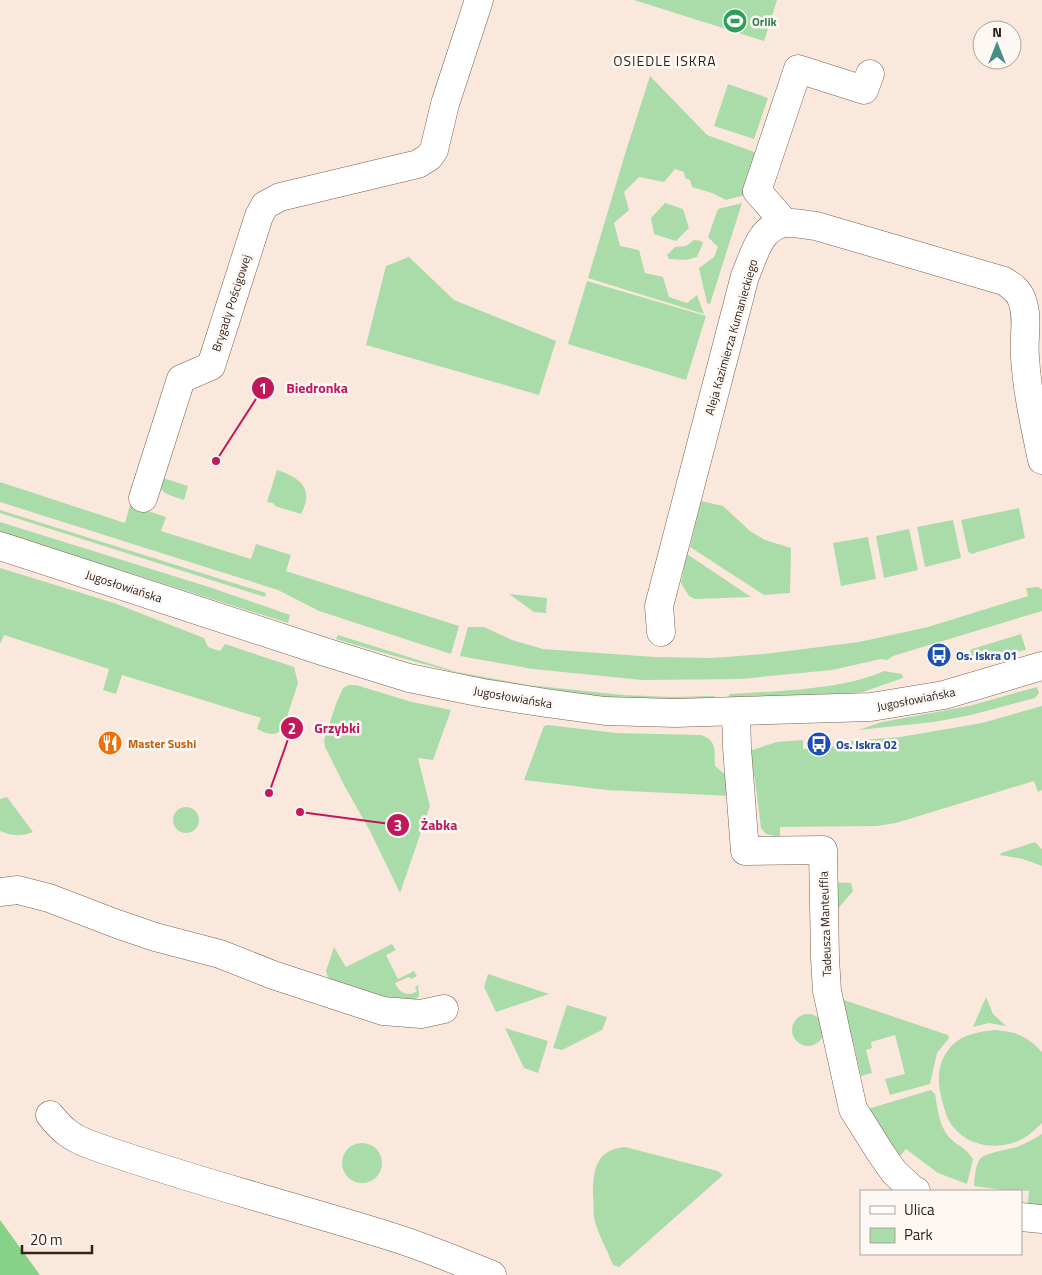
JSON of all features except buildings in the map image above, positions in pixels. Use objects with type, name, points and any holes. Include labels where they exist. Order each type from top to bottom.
[{"type":"street","name":"Brygady Pościgowej","points":[[143,498],[181,378],[211,366],[259,216],[266,205],[280,197],[418,164],[429,157],[434,150],[448,95],[479,0]]},
{"type":"street","points":[[870,74],[864,90],[798,69],[756,191],[785,223],[816,226],[1004,281],[1014,287],[1022,298],[1026,317],[1024,355],[1029,401],[1042,460]]},
{"type":"street","name":"Aleja Kazimierza Kumanieckiego","points":[[660,632],[659,606],[746,276],[761,238],[772,228],[785,223]]},
{"type":"street","name":"Jugosłowiańska","points":[[0,546],[324,652],[410,678],[483,693],[605,711],[675,714],[871,707],[944,696],[1042,666]]},
{"type":"street","name":"Tadeusza Manteuffla","points":[[736,712],[744,851],[823,850],[827,991],[852,1109],[894,1172],[912,1190]]},
{"type":"street","points":[[0,892],[18,890],[49,898],[150,936],[220,954],[273,975],[383,1011],[421,1014],[444,1008]]},
{"type":"street","points":[[50,1115],[62,1130],[77,1140],[99,1148],[390,1236],[492,1275]]},
{"type":"street","points":[[1022,1217],[1042,1219]]},
{"type":"green space","name":"Orlik","points":[[634,0],[777,0],[764,41]]},
{"type":"green space","points":[[650,76],[707,135],[757,153],[745,195],[726,200],[712,193],[692,187],[690,180],[685,178],[684,172],[675,169],[664,182],[639,177],[624,192],[629,210],[614,223],[620,246],[639,250],[645,273],[663,277],[669,297],[687,303],[697,295],[704,314],[588,278]]},
{"type":"green space","points":[[728,84],[768,98],[754,139],[714,126]]},
{"type":"green space","points":[[665,203],[683,209],[689,228],[676,241],[654,234],[651,218]]},
{"type":"green space","points":[[742,203],[710,304],[707,303],[699,268],[714,257],[718,247],[708,237],[718,209]]},
{"type":"green space","points":[[694,240],[703,243],[697,257],[686,260],[669,259],[667,255],[675,247],[686,246]]},
{"type":"green space","points":[[409,257],[454,300],[556,341],[539,395],[366,345],[386,266]]},
{"type":"green space","points":[[587,281],[706,316],[686,380],[568,344]]},
{"type":"green space","points":[[277,470],[298,480],[305,490],[305,505],[301,514],[267,502]]},
{"type":"green space","points":[[160,477],[188,486],[184,500],[162,490],[159,482]]},
{"type":"green space","points":[[0,482],[125,523],[130,505],[166,517],[161,531],[251,559],[256,544],[291,555],[286,571],[459,626],[451,654],[319,611],[278,590],[0,502]]},
{"type":"green space","points":[[701,501],[723,506],[750,531],[765,540],[791,548],[790,593],[764,595],[690,547]]},
{"type":"green space","points":[[1019,508],[1025,538],[971,554],[968,551],[961,520]]},
{"type":"green space","points":[[0,510],[266,593],[265,597],[0,513]]},
{"type":"green space","points":[[953,520],[961,558],[925,567],[917,527]]},
{"type":"green space","points":[[0,522],[209,587],[290,615],[288,623],[0,532]]},
{"type":"green space","points":[[909,529],[918,570],[884,578],[876,536]]},
{"type":"green space","points":[[868,537],[876,579],[841,586],[833,543]]},
{"type":"green space","points":[[687,554],[751,597],[695,599],[689,596],[681,583]]},
{"type":"green space","points":[[0,568],[114,603],[204,638],[208,647],[220,651],[225,644],[294,667],[298,683],[283,729],[273,734],[264,732],[257,729],[261,718],[122,675],[116,694],[103,690],[109,669],[4,635],[0,644]]},
{"type":"green space","points":[[1038,587],[1042,589],[1042,611],[893,656],[887,660],[881,659],[832,670],[740,679],[642,680],[533,669],[460,656],[468,627],[484,627],[512,640],[543,649],[655,657],[713,658],[764,654],[859,642],[928,627],[1028,596],[1026,588]]},
{"type":"green space","points":[[509,594],[547,598],[546,613],[534,612]]},
{"type":"green space","points":[[1021,634],[1026,650],[973,660],[970,651],[972,649]]},
{"type":"green space","points":[[338,635],[457,672],[528,685],[623,695],[714,696],[718,701],[606,697],[539,690],[488,680],[411,661],[336,639]]},
{"type":"green space","points":[[884,671],[902,674],[903,678],[863,692],[727,699],[730,694],[829,686]]},
{"type":"green space","points":[[349,685],[356,685],[412,702],[451,710],[433,760],[418,758],[430,806],[400,893],[370,831],[325,747],[324,740],[336,704],[343,688]]},
{"type":"green space","points":[[1037,687],[1039,693],[1035,698],[971,715],[934,722],[858,730],[882,722],[969,706]]},
{"type":"green space","points":[[1042,706],[1042,790],[1038,792],[1034,781],[896,823],[877,826],[780,827],[780,837],[766,834],[761,828],[749,751],[777,742],[803,740],[803,749],[829,750],[838,742],[900,737],[982,723]]},
{"type":"green space","points":[[544,726],[616,733],[701,735],[713,743],[715,766],[728,777],[731,796],[607,790],[524,780]]},
{"type":"green space","points":[[7,797],[33,832],[16,835],[0,831],[0,799]]},
{"type":"green space","points":[[186,807],[195,811],[199,820],[195,829],[186,833],[177,829],[173,820],[177,811]]},
{"type":"green space","points":[[1035,842],[1042,849],[1042,866],[1023,859],[1000,855],[1001,853]]},
{"type":"green space","points":[[827,882],[851,883],[853,891],[829,919]]},
{"type":"green space","points":[[392,944],[396,950],[386,955],[398,979],[414,971],[417,976],[395,983],[399,989],[407,994],[417,991],[415,987],[418,985],[419,996],[414,1001],[407,1002],[339,988],[328,977],[326,971],[334,947],[346,967]]},
{"type":"green space","points":[[488,974],[549,994],[496,1012],[484,987]]},
{"type":"green space","points":[[835,997],[948,1035],[949,1038],[937,1053],[930,1084],[890,1095],[885,1079],[905,1074],[895,1035],[871,1042],[872,1048],[866,1050],[872,1073],[861,1076],[853,1041],[844,1040]]},
{"type":"green space","points":[[986,997],[993,1014],[1006,1026],[989,1023],[973,1027]]},
{"type":"green space","points":[[567,1005],[607,1017],[602,1030],[562,1050],[553,1048]]},
{"type":"green space","points":[[808,1014],[820,1018],[824,1030],[820,1042],[808,1046],[796,1042],[792,1030],[796,1018]]},
{"type":"green space","points":[[505,1028],[548,1041],[538,1073],[524,1068]]},
{"type":"green space","points":[[994,1030],[1021,1035],[1042,1052],[1042,1123],[1024,1138],[1006,1145],[997,1146],[969,1140],[954,1128],[946,1113],[939,1084],[941,1065],[945,1054],[953,1044],[963,1037]]},
{"type":"green space","points":[[931,1090],[935,1094],[944,1130],[973,1159],[967,1184],[938,1173],[906,1149],[899,1157],[861,1111]]},
{"type":"green space","points":[[1042,1134],[1042,1212],[1027,1210],[1029,1191],[974,1186],[976,1168],[980,1159],[992,1153],[1017,1147]]},
{"type":"green space","points":[[358,1143],[366,1143],[373,1146],[379,1152],[382,1163],[379,1174],[373,1180],[366,1183],[358,1183],[351,1180],[345,1174],[342,1167],[342,1159],[345,1152],[351,1146]]},
{"type":"green space","points":[[625,1147],[718,1171],[723,1175],[619,1267],[613,1265],[596,1224],[593,1186],[595,1169],[602,1157],[608,1152]]},
{"type":"green space","points":[[0,1220],[40,1275],[0,1275]]},
{"type":"place","name":"Orlik","points":[[735,21]]},
{"type":"place","name":"Biedronka","points":[[216,461]]},
{"type":"place","name":"Os. Iskra 01","points":[[939,655]]},
{"type":"place","name":"Master Sushi","points":[[110,743]]},
{"type":"place","name":"Os. Iskra 02","points":[[819,744]]},
{"type":"place","name":"Grzybki","points":[[269,793]]},
{"type":"place","name":"Żabka","points":[[300,812]]},
{"type":"district","name":"OSIEDLE ISKRA","points":[[665,60]]}]
